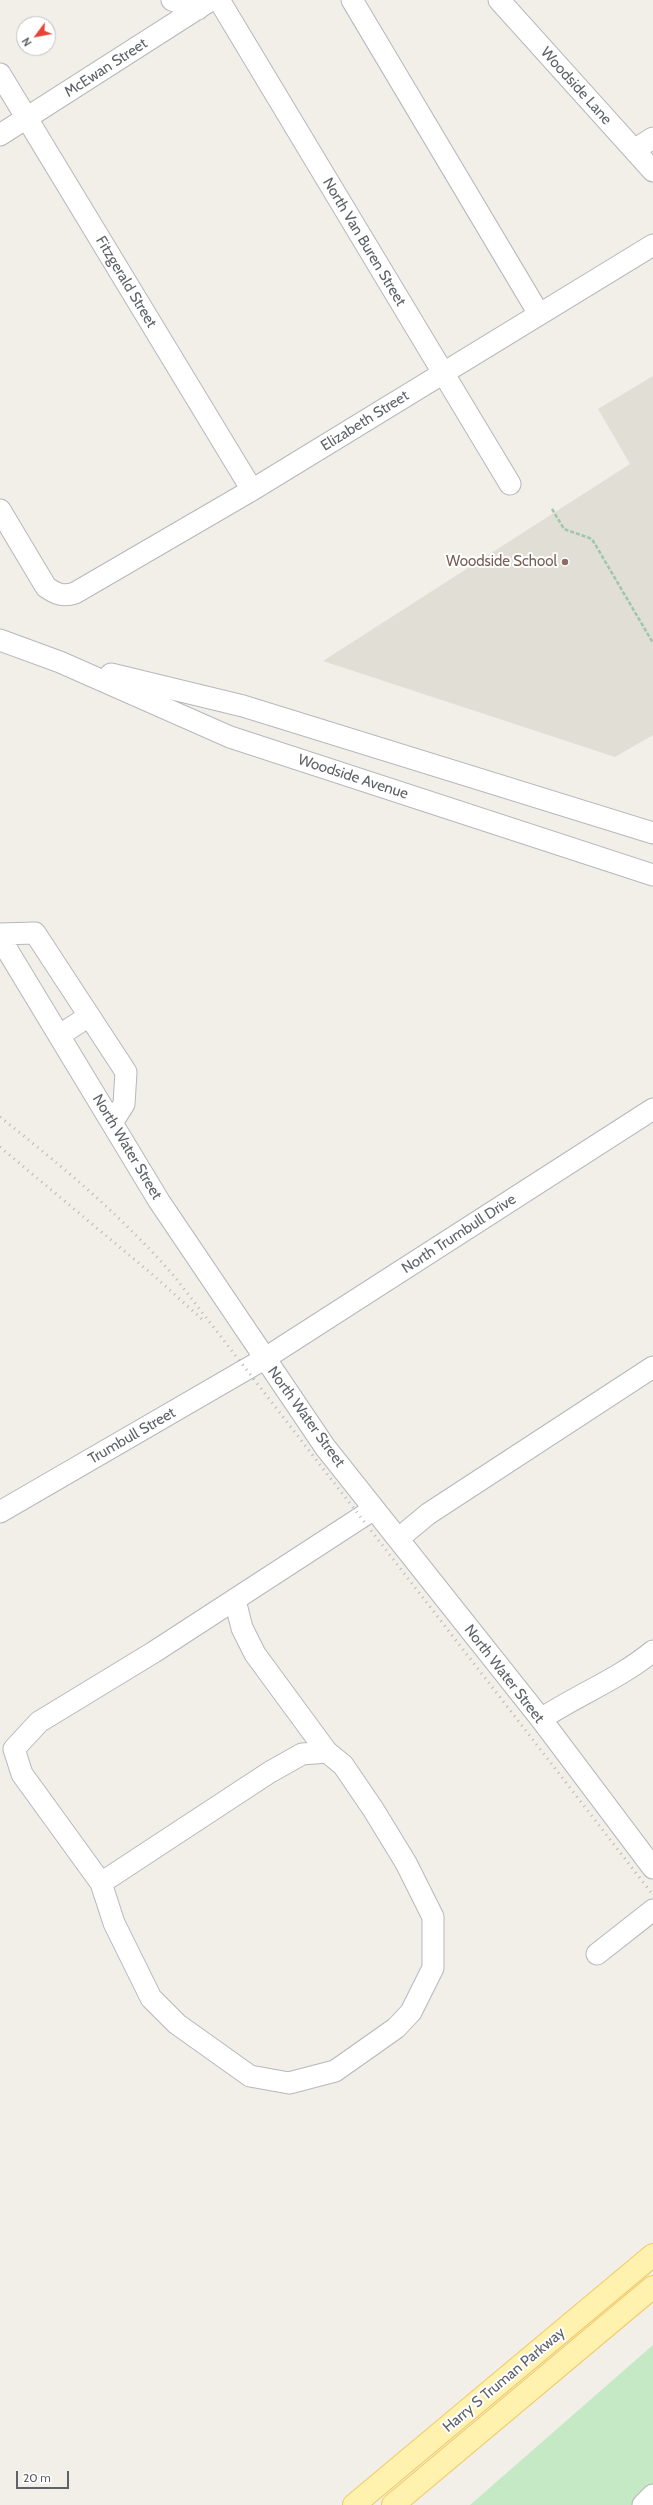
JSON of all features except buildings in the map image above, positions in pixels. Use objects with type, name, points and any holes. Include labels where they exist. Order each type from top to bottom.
[{"type":"main road","name":"Harry S Truman Parkway","points":[[354,2505],[653,2255]]},
{"type":"main road","name":"Harry S Truman Parkway","points":[[393,2505],[653,2287]]},
{"type":"street","points":[[172,0],[204,5]]},
{"type":"street","name":"North Van Buren Street","points":[[219,0],[510,484]]},
{"type":"street","points":[[352,0],[539,314]]},
{"type":"street","name":"Woodside Lane","points":[[499,0],[653,171]]},
{"type":"street","name":"McEwan Street","points":[[0,135],[204,5]]},
{"type":"street","name":"Fitzgerald Street","points":[[0,74],[252,490]]},
{"type":"street","points":[[634,150],[653,138]]},
{"type":"street","name":"Elizabeth Street","points":[[0,510],[46,587],[56,593],[66,596],[75,593],[252,490],[653,245]]},
{"type":"street","name":"Woodside Avenue","points":[[0,640],[60,662],[230,737],[653,875]]},
{"type":"street","name":"Woodside Avenue","points":[[60,662],[243,706],[653,833]]},
{"type":"street","points":[[0,934],[35,933],[126,1072],[124,1104],[112,1123]]},
{"type":"street","name":"North Water Street","points":[[0,938],[60,1035],[159,1202],[325,1447],[541,1719],[653,1868]]},
{"type":"street","points":[[60,1035],[89,1016]]},
{"type":"street","name":"North Trumbull Drive","points":[[264,1359],[653,1109]]},
{"type":"street","name":"Trumbull Street","points":[[0,1512],[264,1359]]},
{"type":"street","points":[[398,1539],[428,1514],[653,1367]]},
{"type":"street","points":[[235,1600],[242,1628],[255,1654],[327,1752],[343,1765],[374,1809],[406,1863],[433,1918],[433,1968],[411,2012],[396,2028],[334,2071],[289,2083],[250,2076],[177,2024],[151,1998],[114,1923],[101,1883],[22,1774],[14,1749],[38,1722],[235,1600],[374,1509]]},
{"type":"street","points":[[541,1719],[562,1705],[632,1668],[653,1651]]},
{"type":"street","points":[[101,1883],[270,1772],[302,1754],[327,1752]]},
{"type":"street","points":[[597,1954],[653,1910]]},
{"type":"street","points":[[643,2505],[653,2495]]},
{"type":"path","points":[[552,509],[564,529],[592,539],[653,643]]},
{"type":"shaded area","name":"Woodside School","points":[[653,376],[653,735],[615,757],[323,661],[630,464],[598,409]]},
{"type":"green space","points":[[653,2345],[653,2505],[470,2505]]},
{"type":"railway","points":[[0,1117],[91,1192],[134,1233],[174,1276],[653,1895]]},
{"type":"railway","points":[[0,1147],[153,1275],[203,1320]]},
{"type":"place","name":"Woodside School","points":[[565,562]]}]
